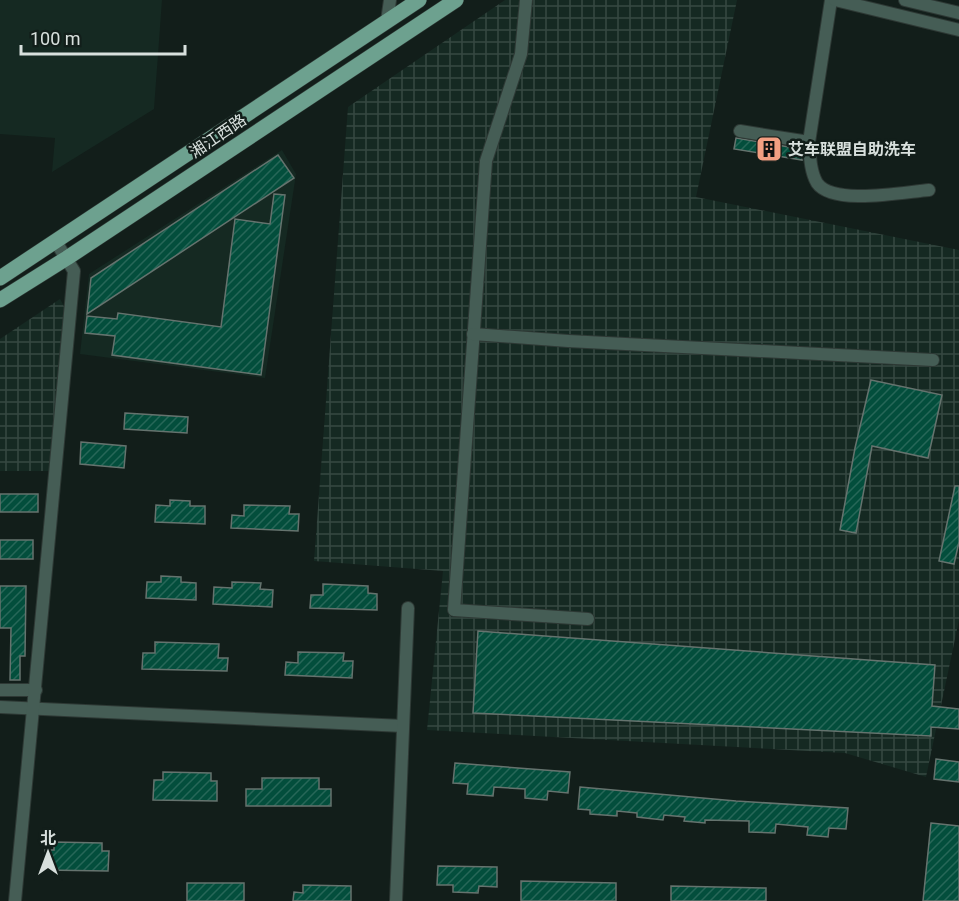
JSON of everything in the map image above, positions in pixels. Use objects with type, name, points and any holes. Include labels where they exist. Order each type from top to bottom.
[{"type":"main road","name":"湘江西路","points":[[0,278],[419,0]]},
{"type":"main road","name":"湘江西路","points":[[0,300],[456,0]]},
{"type":"street","points":[[387,21],[390,0]]},
{"type":"street","points":[[526,0],[521,54],[486,161],[454,609],[588,619]]},
{"type":"street","points":[[929,190],[872,196],[843,195],[830,192],[816,182],[811,165],[809,142],[833,0],[959,30]]},
{"type":"street","points":[[905,0],[959,14]]},
{"type":"street","points":[[740,131],[809,142]]},
{"type":"street","points":[[15,901],[74,271],[56,242]]},
{"type":"street","points":[[473,334],[933,360]]},
{"type":"street","points":[[396,901],[408,608]]},
{"type":"street","points":[[0,690],[36,690]]},
{"type":"street","points":[[0,706],[403,726]]},
{"type":"shaded area","points":[[0,0],[162,0],[154,109],[52,172],[55,138],[0,134]]},
{"type":"shaded area","points":[[505,0],[737,0],[696,197],[959,250],[959,620],[926,777],[845,753],[427,730],[443,571],[314,561],[348,107]]},
{"type":"shaded area","points":[[282,150],[296,174],[265,378],[80,354],[89,274]]},
{"type":"shaded area","points":[[60,299],[66,310],[49,471],[0,471],[0,339]]},
{"type":"building","name":"艾车联盟自助洗车","points":[[736,138],[801,149],[802,160],[734,149]]},
{"type":"building","points":[[278,155],[294,178],[87,314],[91,278]]},
{"type":"building","points":[[274,194],[285,195],[261,375],[112,355],[115,336],[85,333],[87,316],[117,319],[118,313],[221,327],[235,219],[270,224]]},
{"type":"building","points":[[871,380],[942,395],[928,458],[872,446],[856,533],[840,530],[855,448]]},
{"type":"building","points":[[125,413],[188,417],[187,433],[124,429]]},
{"type":"building","points":[[81,442],[126,446],[124,468],[80,464]]},
{"type":"building","points":[[955,486],[959,486],[959,542],[954,564],[939,561]]},
{"type":"building","points":[[0,494],[38,494],[38,512],[0,512]]},
{"type":"building","points":[[170,500],[190,501],[190,506],[205,506],[205,524],[155,522],[156,505],[170,506]]},
{"type":"building","points":[[244,505],[290,506],[289,514],[299,514],[298,531],[231,528],[232,515],[244,516]]},
{"type":"building","points":[[0,540],[33,540],[33,559],[0,559]]},
{"type":"building","points":[[161,576],[181,577],[181,582],[196,583],[196,600],[146,598],[147,582],[161,582]]},
{"type":"building","points":[[232,582],[261,583],[260,589],[273,590],[272,607],[213,604],[214,587],[232,588]]},
{"type":"building","points":[[323,584],[368,586],[368,593],[377,594],[377,610],[310,608],[311,595],[323,595]]},
{"type":"building","points":[[0,586],[26,586],[25,656],[20,656],[20,680],[10,680],[11,628],[0,628]]},
{"type":"building","points":[[478,631],[935,665],[932,706],[959,709],[959,729],[931,727],[931,736],[473,713]]},
{"type":"building","points":[[155,642],[219,644],[218,658],[228,658],[227,671],[142,669],[143,653],[155,653]]},
{"type":"building","points":[[298,652],[344,653],[343,661],[353,661],[352,678],[285,675],[286,662],[298,663]]},
{"type":"building","points":[[936,759],[959,762],[959,782],[934,779]]},
{"type":"building","points":[[455,763],[570,772],[568,793],[548,791],[547,800],[525,798],[525,789],[494,787],[493,796],[467,794],[468,784],[453,783]]},
{"type":"building","points":[[163,772],[211,773],[211,781],[217,781],[217,801],[153,800],[154,780],[163,780]]},
{"type":"building","points":[[262,778],[319,778],[319,789],[331,789],[331,806],[246,806],[246,789],[262,789]]},
{"type":"building","points":[[580,787],[848,808],[846,829],[829,828],[828,837],[807,835],[808,827],[776,824],[775,833],[749,832],[749,821],[705,820],[705,823],[684,821],[685,817],[664,815],[663,820],[637,817],[637,813],[617,811],[617,816],[590,814],[590,810],[578,809]]},
{"type":"building","points":[[931,823],[959,826],[959,901],[923,901]]},
{"type":"building","points":[[54,842],[102,843],[102,851],[109,851],[108,871],[44,870],[45,850],[54,850]]},
{"type":"building","points":[[438,866],[497,867],[497,887],[479,886],[478,893],[453,892],[453,885],[437,885]]},
{"type":"building","points":[[521,881],[616,883],[616,901],[521,901]]},
{"type":"building","points":[[187,883],[244,883],[244,901],[187,901]]},
{"type":"building","points":[[303,885],[351,886],[351,901],[293,901],[294,892],[303,893]]},
{"type":"building","points":[[671,886],[766,888],[766,901],[671,901]]},
{"type":"place","name":"艾车联盟自助洗车","points":[[769,149]]}]
